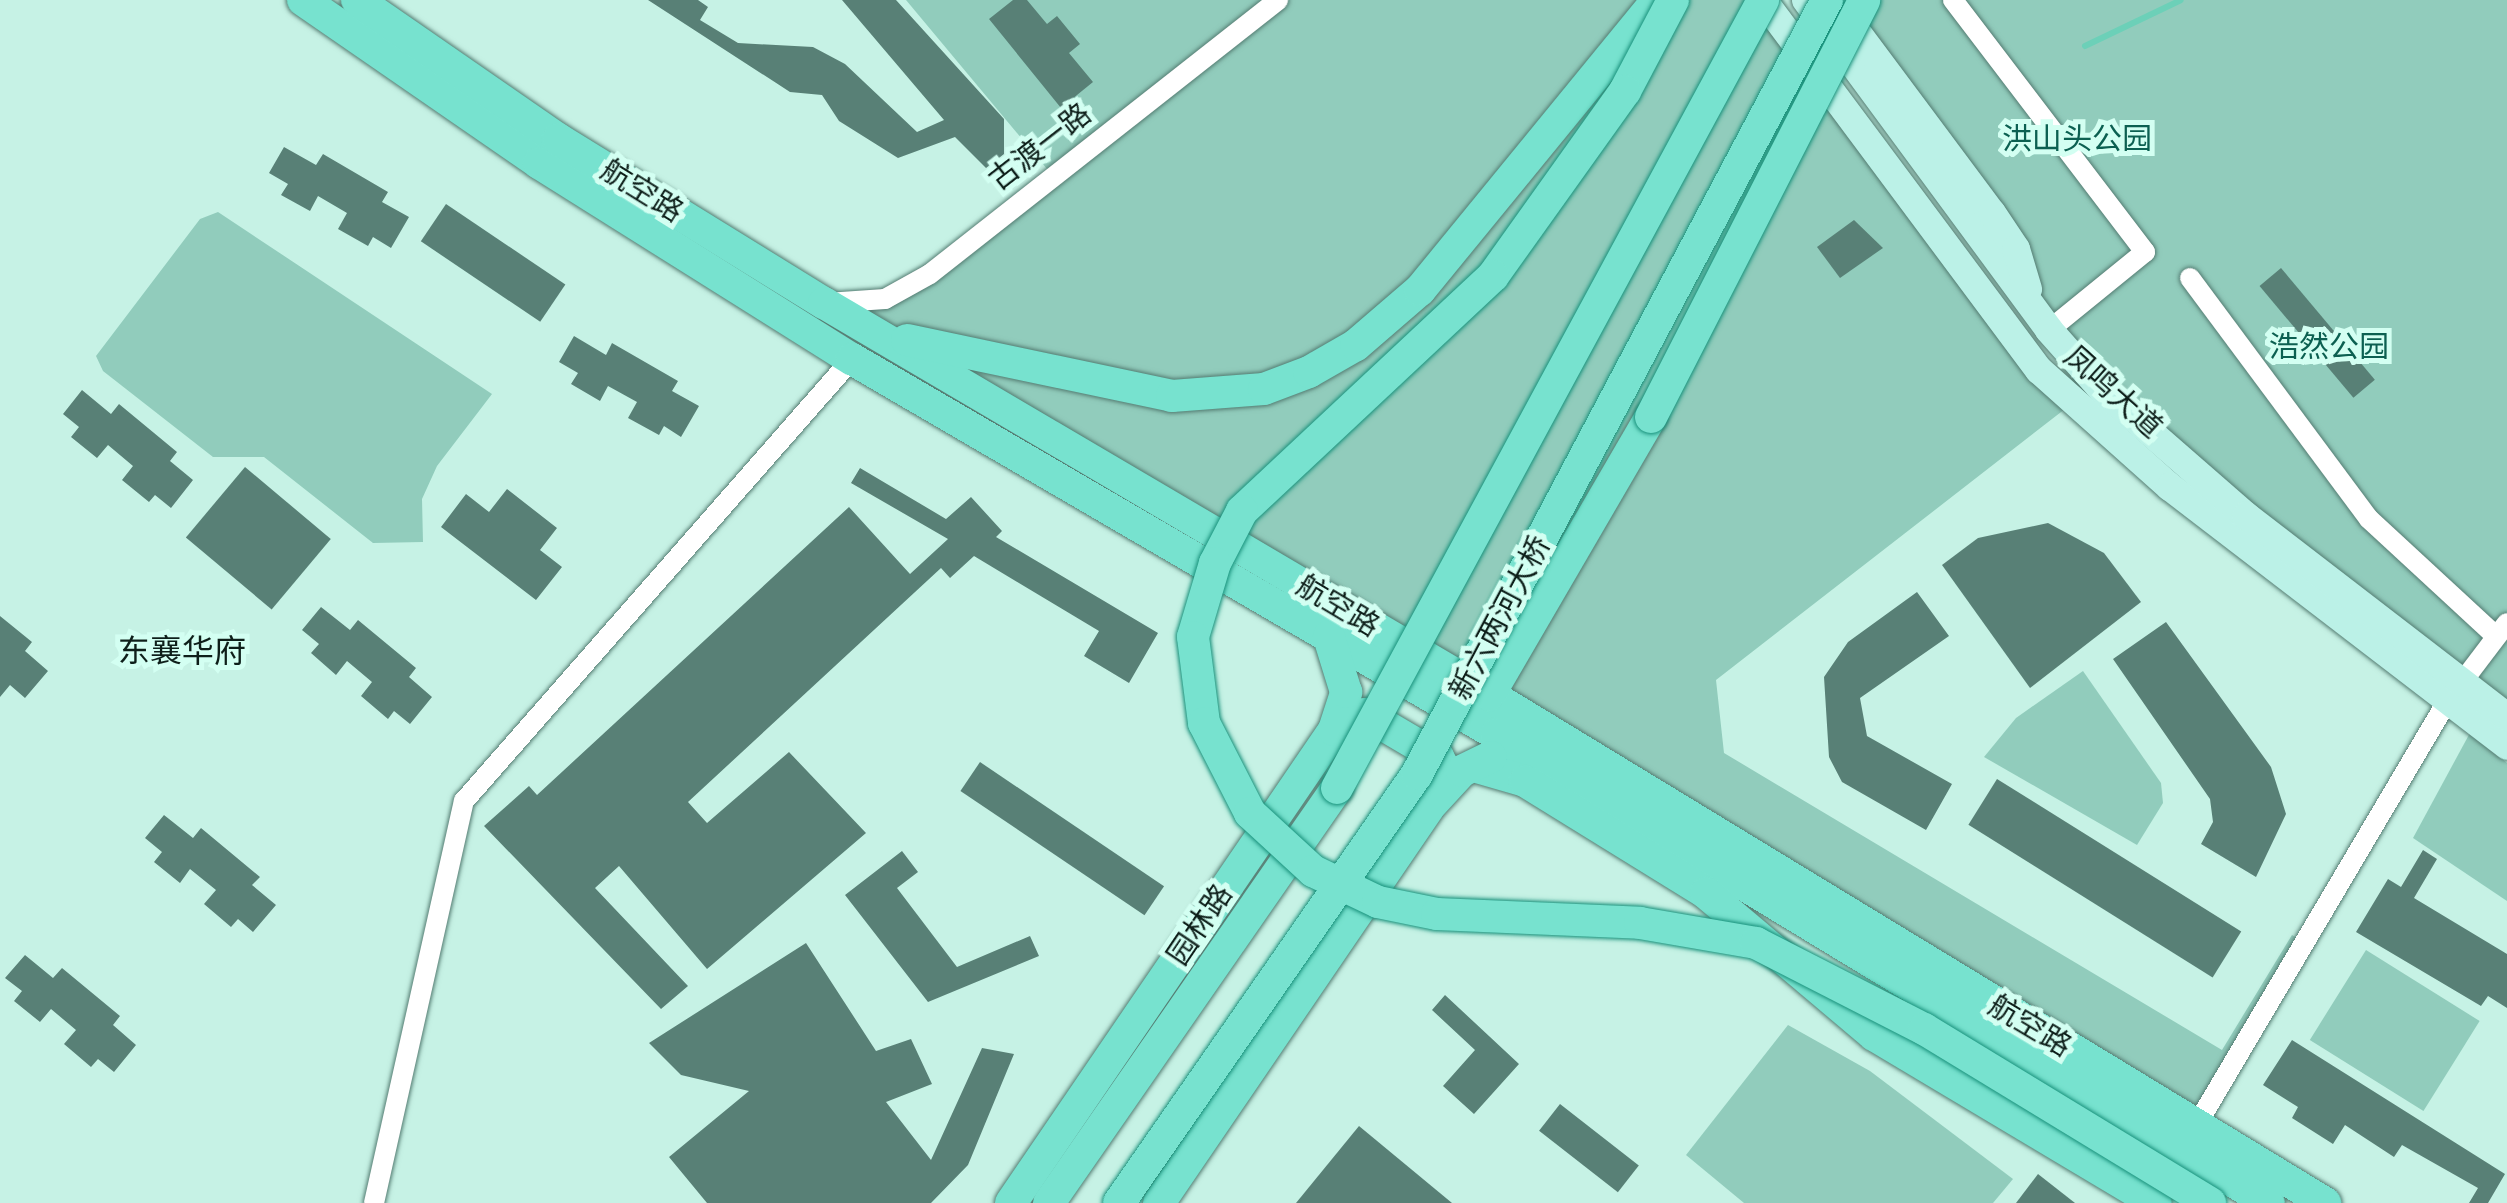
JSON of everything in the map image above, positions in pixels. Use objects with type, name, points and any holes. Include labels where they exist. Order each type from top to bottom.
[{"type":"main road","name":"航空路","points":[[303,0],[539,162],[852,359],[1534,757],[2269,1203]]},
{"type":"main road","name":"航空路","points":[[357,0],[558,139],[824,303],[1489,695],[2325,1203]]},
{"type":"main road","points":[[874,332],[1127,388],[1211,397],[1264,389],[1356,346],[1420,290],[1657,0]]},
{"type":"main road","points":[[1673,0],[1625,91],[1492,276],[1242,511],[1216,563],[1193,637],[1204,723],[1250,813],[1313,870],[1378,902],[1437,914],[1640,923],[1756,943],[1924,1029],[2210,1203]]},
{"type":"main road","points":[[1056,1193],[1337,788],[1763,0]]},
{"type":"main road","name":"凤鸣大道","points":[[1763,0],[2039,370],[2170,487],[2455,694],[2507,718]]},
{"type":"main road","name":"凤鸣大道","points":[[1806,0],[2041,320],[2138,425],[2455,694],[2507,746]]},
{"type":"main road","points":[[1830,0],[2016,249],[2041,320]]},
{"type":"main road","name":"新六两河大桥","points":[[1119,1203],[1418,774],[1830,0]]},
{"type":"main road","points":[[1489,695],[1651,418],[1864,0]]},
{"type":"main road","name":"园林路","points":[[1011,1203],[1336,725],[1344,668],[1329,637]]},
{"type":"main road","points":[[1336,725],[1365,714],[1438,758],[1445,790]]},
{"type":"main road","points":[[1159,1203],[1445,790],[1473,766],[1501,751],[1534,757]]},
{"type":"main road","points":[[1473,766],[1525,782],[1706,893],[1874,1034],[2156,1203]]},
{"type":"street","name":"古渡一路","points":[[824,303],[885,299],[930,274],[1278,0]]},
{"type":"street","points":[[1953,0],[2145,252],[2041,320]]},
{"type":"street","points":[[2190,278],[2370,519],[2502,629],[2455,694],[2196,1126]]},
{"type":"street","points":[[374,1203],[464,802],[852,359]]},
{"type":"green space","points":[[906,0],[1763,0],[2074,402],[1716,680],[1724,753],[2222,1050],[2292,935],[2307,944],[2196,1126],[824,303],[885,299],[1052,175]]},
{"type":"green space","points":[[1800,0],[2507,0],[2507,743],[2115,399]]},
{"type":"green space","points":[[218,212],[492,394],[437,466],[422,499],[423,542],[373,543],[264,457],[213,457],[103,371],[96,356],[200,219]]},
{"type":"green space","points":[[2083,671],[2161,783],[2163,803],[2137,845],[1984,757],[2016,718]]},
{"type":"green space","points":[[2471,731],[2507,763],[2507,901],[2413,838]]},
{"type":"green space","points":[[2366,950],[2480,1021],[2423,1111],[2310,1040]]},
{"type":"green space","points":[[1788,1025],[1870,1071],[2013,1179],[1993,1203],[1744,1203],[1686,1155]]},
{"type":"building","points":[[648,0],[698,0],[708,7],[700,20],[738,43],[813,47],[845,64],[917,132],[944,120],[842,0],[896,0],[1004,119],[1004,154],[986,168],[955,137],[898,158],[839,121],[822,95],[790,92]]},
{"type":"building","points":[[1013,0],[1027,0],[1047,24],[1057,16],[1080,44],[1069,53],[1093,82],[1061,108],[989,19]]},
{"type":"building","points":[[284,147],[316,165],[323,154],[388,192],[382,202],[409,217],[391,248],[373,237],[368,246],[338,229],[347,213],[318,196],[310,211],[281,195],[288,184],[269,173]]},
{"type":"building","points":[[446,204],[565,285],[540,322],[421,241]]},
{"type":"building","points":[[1854,220],[1883,248],[1840,278],[1817,247]]},
{"type":"building","points":[[2281,268],[2375,380],[2353,398],[2260,286]]},
{"type":"building","points":[[574,336],[606,355],[612,343],[678,381],[672,391],[699,406],[681,437],[664,426],[659,435],[628,418],[637,402],[608,386],[600,401],[571,384],[578,373],[559,362]]},
{"type":"building","points":[[82,390],[111,414],[119,404],[177,452],[170,461],[193,480],[171,508],[155,495],[149,502],[122,480],[133,466],[108,445],[97,458],[71,437],[79,427],[63,414]]},
{"type":"building","points":[[245,467],[331,539],[272,609],[186,537]]},
{"type":"building","points":[[860,468],[946,519],[971,497],[1002,531],[996,537],[1158,633],[1129,683],[1084,656],[1099,631],[974,556],[950,578],[941,568],[688,802],[707,823],[789,752],[866,833],[707,969],[619,866],[595,888],[688,986],[661,1009],[484,826],[529,786],[537,795],[849,507],[910,574],[948,539],[851,483]]},
{"type":"building","points":[[507,489],[557,528],[540,550],[562,567],[536,600],[441,527],[466,494],[489,512]]},
{"type":"building","points":[[2048,523],[2104,553],[2141,602],[2030,688],[1942,565],[1978,538]]},
{"type":"building","points":[[1917,592],[1949,636],[1860,698],[1867,736],[1952,784],[1926,830],[1842,782],[1829,757],[1824,677],[1848,642]]},
{"type":"building","points":[[321,607],[350,630],[358,620],[416,668],[409,677],[432,697],[410,724],[394,711],[388,719],[361,696],[372,682],[347,661],[336,675],[311,653],[319,644],[302,630]]},
{"type":"building","points":[[0,616],[32,642],[25,651],[48,671],[25,698],[10,685],[0,697]]},
{"type":"building","points":[[2166,622],[2271,767],[2286,814],[2256,877],[2201,844],[2213,822],[2210,799],[2113,659]]},
{"type":"building","points":[[980,762],[1164,886],[1144,915],[960,791]]},
{"type":"building","points":[[1997,779],[2241,932],[2213,977],[1968,825]]},
{"type":"building","points":[[164,815],[193,838],[201,828],[260,877],[252,885],[276,905],[253,932],[238,919],[231,927],[204,904],[216,890],[190,869],[180,883],[154,862],[162,852],[145,838]]},
{"type":"building","points":[[2423,850],[2437,859],[2414,898],[2507,954],[2507,1008],[2488,996],[2481,1006],[2356,932],[2388,879],[2401,887]]},
{"type":"building","points":[[902,851],[918,872],[897,888],[957,967],[1030,936],[1039,956],[928,1002],[845,895]]},
{"type":"building","points":[[806,943],[876,1051],[911,1039],[932,1084],[886,1102],[931,1160],[982,1048],[1014,1054],[968,1165],[931,1203],[707,1203],[669,1157],[749,1091],[681,1075],[649,1043]]},
{"type":"building","points":[[25,955],[53,978],[62,968],[120,1016],[113,1025],[136,1045],[114,1072],[98,1059],[91,1067],[64,1044],[76,1030],[51,1009],[40,1022],[14,1001],[22,991],[5,978]]},
{"type":"building","points":[[1445,995],[1519,1064],[1474,1114],[1443,1086],[1475,1050],[1432,1010]]},
{"type":"building","points":[[2292,1040],[2505,1174],[2488,1203],[2469,1203],[2478,1188],[2402,1145],[2394,1157],[2345,1125],[2333,1144],[2292,1118],[2298,1107],[2263,1085]]},
{"type":"building","points":[[1560,1104],[1639,1166],[1618,1192],[1539,1131]]},
{"type":"building","points":[[1359,1126],[1452,1203],[1296,1203]]},
{"type":"building","points":[[2038,1174],[2075,1203],[2016,1203]]},
{"type":"waterway","points":[[2085,46],[2181,0]]},
{"type":"district","name":"东襄华府","points":[[182,651]]},
{"type":"park label","name":"洪山头公园","points":[[2077,139]]},
{"type":"park label","name":"浩然公园","points":[[2329,347]]}]
